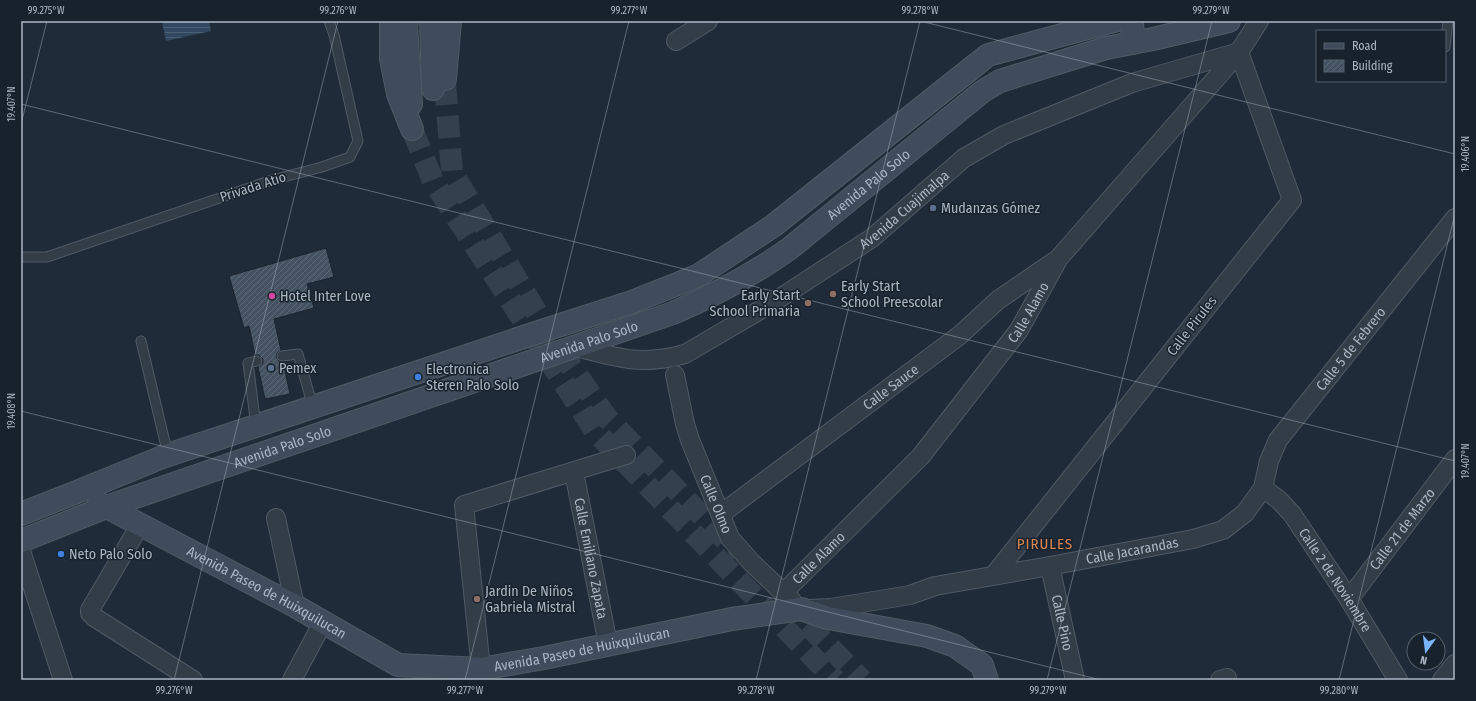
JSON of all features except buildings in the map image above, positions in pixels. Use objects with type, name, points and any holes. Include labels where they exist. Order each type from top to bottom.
[{"type":"main road","points":[[391,21],[391,59],[395,80],[398,94],[412,129],[407,21]]},
{"type":"main road","points":[[1132,21],[1133,43]]},
{"type":"main road","name":"Avenida Palo Solo","points":[[21,541],[106,507],[673,313],[713,295],[760,270],[789,249],[989,88],[1000,81],[1106,48],[1229,21]]},
{"type":"main road","points":[[439,86],[441,22]]},
{"type":"main road","points":[[1106,48],[1108,22]]},
{"type":"main road","name":"Avenida Palo Solo","points":[[21,514],[168,455],[378,384],[632,302],[680,283],[698,274],[773,226],[988,56],[1108,22]]},
{"type":"main road","points":[[833,178],[851,199]]},
{"type":"main road","points":[[378,384],[387,411]]},
{"type":"main road","name":"Avenida Paseo de Huixquilucan","points":[[77,492],[295,606],[398,665],[451,674],[544,658],[732,619],[801,609],[828,618],[927,636],[955,646],[982,665],[987,680]]},
{"type":"street","points":[[676,41],[708,21]]},
{"type":"street","name":"Calle Alamo","points":[[783,593],[921,456],[1019,330],[1059,258],[1239,52],[1259,21]]},
{"type":"street","name":"Avenida Cuajimalpa","points":[[576,347],[620,358],[642,361],[672,358],[685,354],[777,300],[872,238],[964,158],[1004,135],[1132,83],[1239,52]]},
{"type":"street","name":"Calle Pirules","points":[[994,575],[1292,200],[1239,52]]},
{"type":"street","name":"Calle 5 de Febrero","points":[[1263,488],[1269,461],[1278,440],[1455,218]]},
{"type":"street","name":"Calle Sauce","points":[[721,514],[960,335],[998,300],[1059,258]]},
{"type":"street","name":"Calle Olmo","points":[[675,375],[685,424],[730,538],[752,564],[801,609]]},
{"type":"street","points":[[481,669],[464,505],[626,455]]},
{"type":"street","name":"Calle 21 de Marzo","points":[[1348,599],[1455,459]]},
{"type":"street","name":"Calle Emiliano Zapata","points":[[574,472],[608,644]]},
{"type":"street","name":"Calle Jacarandas","points":[[801,609],[830,608],[910,595],[935,586],[1193,539],[1223,530],[1245,513],[1263,488]]},
{"type":"street","name":"Calle 2 de Noviembre","points":[[1263,488],[1280,500],[1292,514],[1348,599],[1398,680]]},
{"type":"street","points":[[276,518],[295,606]]},
{"type":"street","points":[[140,525],[90,610],[90,613],[193,680]]},
{"type":"street","points":[[21,552],[63,680]]},
{"type":"street","name":"Calle Pino","points":[[1050,566],[1076,680]]},
{"type":"street","points":[[292,680],[323,622]]},
{"type":"street","points":[[1442,680],[1455,664]]},
{"type":"lane","name":"Privada Atio","points":[[21,257],[47,257],[272,180],[322,168],[350,157],[358,141],[334,35],[329,21]]},
{"type":"lane","points":[[1446,38],[1448,21]]},
{"type":"lane","points":[[141,340],[168,455]]},
{"type":"lane","points":[[282,356],[298,354],[313,407]]},
{"type":"lane","points":[[256,426],[248,363],[257,361]]},
{"type":"water","points":[[209,21],[211,31],[166,41],[162,22]]},
{"type":"tunnel","points":[[445,83],[452,172],[555,343],[607,418],[739,554]]},
{"type":"tunnel","points":[[412,129],[433,181],[595,431],[835,680]]},
{"type":"tunnel","points":[[784,601],[862,680]]},
{"type":"place","name":"Mudanzas Gómez","points":[[933,208]]},
{"type":"place","name":"Early Start School Preescolar","points":[[833,294]]},
{"type":"place","name":"Hotel Inter Love","points":[[272,296]]},
{"type":"place","name":"Early Start School Primaria","points":[[808,303]]},
{"type":"place","name":"Pemex","points":[[271,368]]},
{"type":"place","name":"Electronica Steren Palo Solo","points":[[418,377]]},
{"type":"place","name":"Neto Palo Solo","points":[[61,554]]},
{"type":"place","name":"Jardin De Niños Gabriela Mistral","points":[[477,599]]},
{"type":"district","name":"PIRULES","points":[[1045,544]]}]
